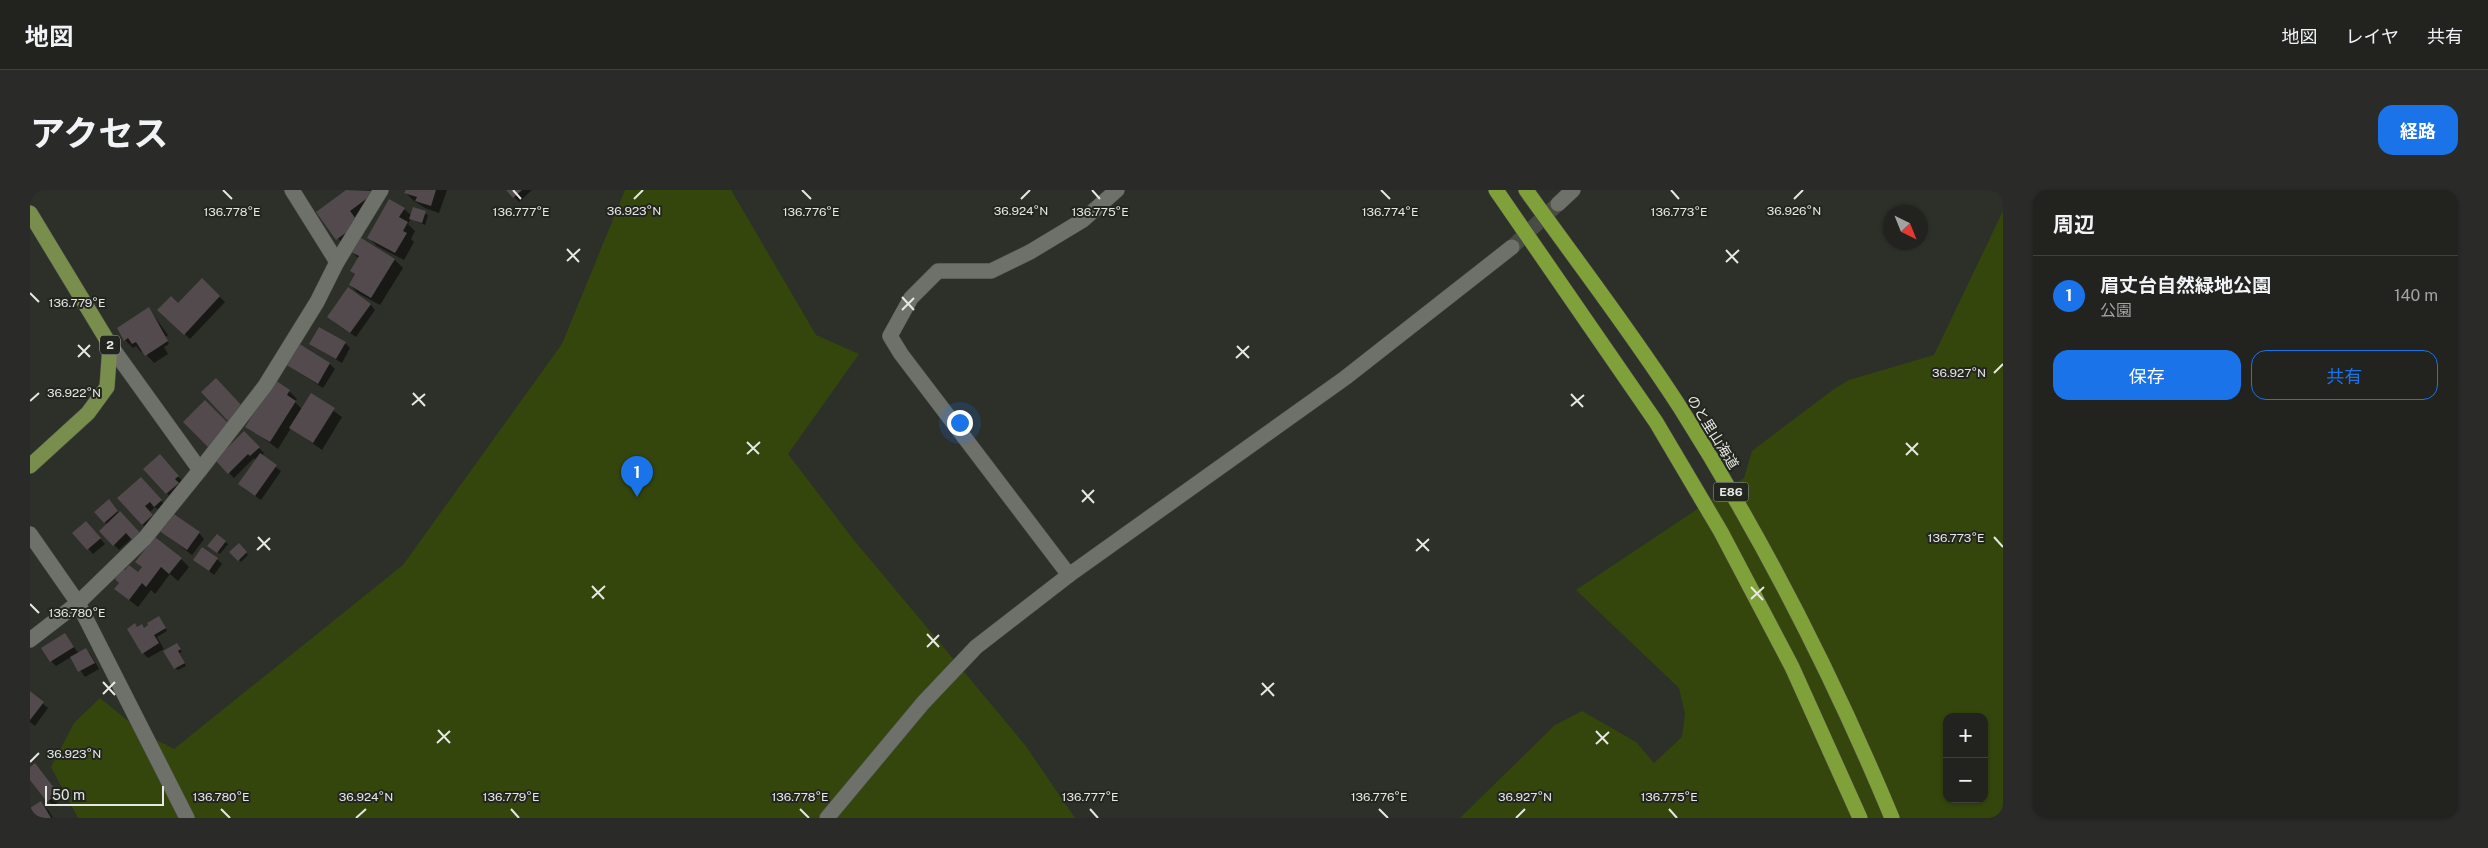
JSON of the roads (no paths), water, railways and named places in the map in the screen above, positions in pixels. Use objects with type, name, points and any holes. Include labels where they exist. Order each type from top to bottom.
[{"type":"highway","name":"E86","points":[[1496,190],[1656,422],[1721,532],[1792,667],[1860,818]]},
{"type":"highway","name":"のと里山海道","points":[[1526,190],[1680,408],[1747,518],[1820,654],[1892,818]]},
{"type":"main road","name":"2","points":[[30,213],[110,346],[107,387],[88,413],[30,466]]},
{"type":"street","points":[[292,190],[337,262]]},
{"type":"street","points":[[30,640],[78,603],[145,538],[200,470],[265,386],[317,302],[337,262],[381,190]]},
{"type":"street","points":[[1069,576],[901,354],[890,336],[911,298],[938,271],[991,272],[1030,252],[1083,220],[1117,190]]},
{"type":"street","points":[[1558,204],[1573,190]]},
{"type":"street","points":[[827,818],[924,703],[976,647],[1069,576],[1344,378],[1512,246]]},
{"type":"street","points":[[110,346],[200,470]]},
{"type":"street","points":[[30,534],[78,603],[187,818]]},
{"type":"tunnel","points":[[1512,247],[1558,204]]},
{"type":"place","name":"眉丈台自然緑地公園","points":[[637,497]]}]
